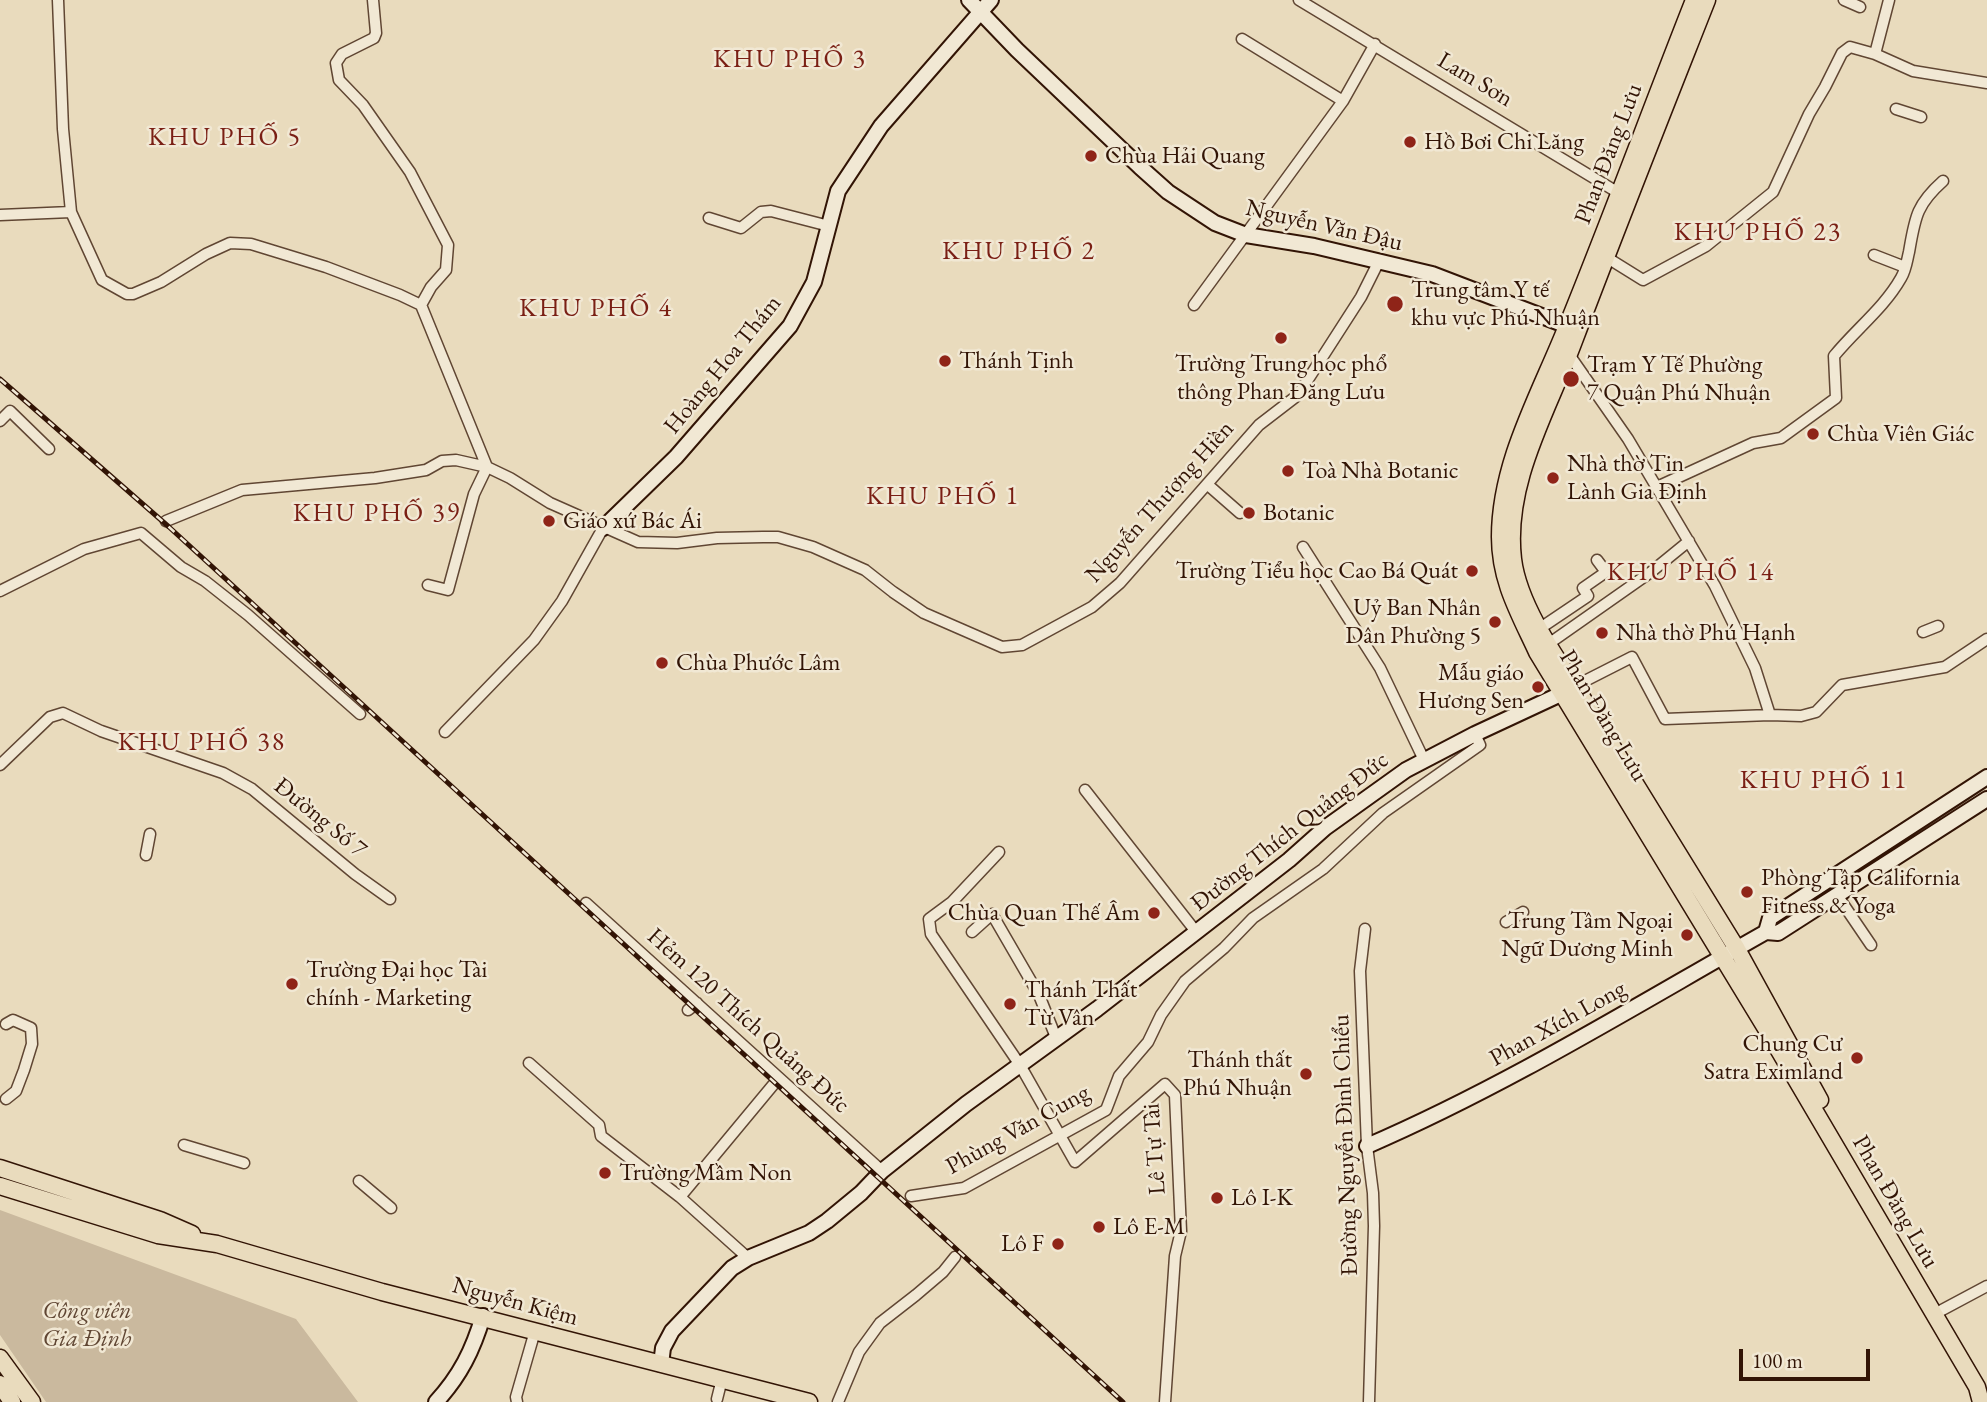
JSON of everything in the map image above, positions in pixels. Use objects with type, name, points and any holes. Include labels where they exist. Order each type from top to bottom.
[{"type":"main road","name":"Phan Đăng Lưu","points":[[1694,0],[1532,443],[1512,514],[1513,560],[1519,584],[1569,689],[1987,1382]]},
{"type":"main road","name":"Phan Đăng Lưu","points":[[1573,328],[1606,257],[1624,195],[1707,0]]},
{"type":"main road","name":"Phan Đăng Lưu","points":[[1564,351],[1521,436],[1501,511],[1500,537],[1505,583],[1537,652],[1569,689]]},
{"type":"main road","name":"Phan Đăng Lưu","points":[[1730,953],[1977,1387],[1980,1401]]},
{"type":"main road","name":"Nguyễn Kiệm","points":[[0,1168],[160,1220],[210,1242],[382,1292],[722,1379],[755,1395],[809,1402]]},
{"type":"main road","points":[[0,1175],[160,1229],[210,1242]]},
{"type":"main road","name":"Nguyễn Kiệm","points":[[0,1186],[158,1236],[210,1242]]},
{"type":"main road","points":[[0,1358],[32,1402]]},
{"type":"main road","points":[[0,1384],[12,1402]]},
{"type":"street","points":[[58,0],[63,129],[71,212],[102,280],[127,294],[133,294],[161,282],[206,254],[230,243],[251,244],[326,267],[421,305],[487,467],[474,494],[448,590],[428,585]]},
{"type":"street","points":[[373,0],[376,33],[374,38],[342,54],[336,62],[339,80],[363,105],[410,172],[448,245],[446,270],[431,287],[421,305]]},
{"type":"street","name":"Nguyễn Văn Đậu","points":[[969,0],[979,13],[1168,192],[1215,223],[1246,235],[1314,246],[1455,281],[1573,328]]},
{"type":"street","name":"Hoàng Hoa Thám","points":[[445,732],[534,640],[562,601],[603,528],[676,457],[790,326],[814,282],[838,191],[881,126],[991,0]]},
{"type":"street","name":"Lam Sơn","points":[[1298,0],[1624,195]]},
{"type":"street","points":[[1844,0],[1860,6]]},
{"type":"street","points":[[1875,54],[1889,0]]},
{"type":"street","points":[[1242,39],[1343,101]]},
{"type":"street","points":[[1194,305],[1343,101],[1375,44]]},
{"type":"street","points":[[1606,257],[1643,281],[1706,246],[1773,192],[1809,114],[1842,52],[1850,47],[1875,54],[1913,71],[1987,83]]},
{"type":"street","points":[[1896,109],[1921,117]]},
{"type":"street","points":[[1657,487],[1753,443],[1781,438],[1836,398],[1834,356],[1852,334],[1879,309],[1903,276],[1914,219],[1926,197],[1943,181]]},
{"type":"street","points":[[709,218],[741,229],[761,212],[771,211],[829,226]]},
{"type":"street","points":[[0,215],[71,212]]},
{"type":"street","points":[[1874,256],[1905,267]]},
{"type":"street","name":"Nguyễn Thượng Hiền","points":[[166,520],[242,490],[375,478],[426,470],[442,461],[456,460],[487,467],[550,503],[638,542],[677,543],[717,538],[770,537],[813,547],[865,570],[924,613],[1002,647],[1022,645],[1093,607],[1120,583],[1259,425],[1298,395],[1361,297],[1379,261]]},
{"type":"street","points":[[1564,351],[1657,487],[1715,586],[1755,668],[1770,715]]},
{"type":"street","points":[[0,421],[10,411],[49,449]]},
{"type":"street","points":[[1208,485],[1240,513]]},
{"type":"street","points":[[0,591],[83,549],[141,533],[181,567],[205,581],[248,615],[360,714]]},
{"type":"street","points":[[1547,645],[1651,572],[1689,541]]},
{"type":"street","points":[[1303,547],[1380,668],[1424,760]]},
{"type":"street","points":[[1539,629],[1588,596],[1583,588],[1606,572],[1597,560]]},
{"type":"street","points":[[1923,632],[1938,626]]},
{"type":"street","points":[[1569,689],[1632,657],[1665,719],[1801,716],[1816,712],[1842,685],[1945,667],[1987,639]]},
{"type":"street","name":"Đường Thích Quảng Đức","points":[[883,1171],[966,1104],[1057,1040],[1180,946],[1325,828],[1410,768],[1569,689]]},
{"type":"street","name":"Đường Số 7","points":[[0,765],[50,717],[63,713],[101,731],[223,773],[252,789],[355,874],[390,899]]},
{"type":"street","name":"Phùng Văn Cung","points":[[911,1196],[964,1188],[1106,1110],[1119,1076],[1148,1042],[1161,1015],[1185,981],[1253,918],[1323,869],[1383,813],[1480,745],[1475,734]]},
{"type":"street","points":[[1439,752],[1447,767]]},
{"type":"street","points":[[1410,768],[1419,786]]},
{"type":"street","name":"Phan Xích Long","points":[[1766,932],[1770,918],[1987,777]]},
{"type":"street","points":[[1972,785],[1984,801]]},
{"type":"street","points":[[1085,790],[1196,933]]},
{"type":"street","name":"Phan Xích Long","points":[[1367,1146],[1428,1120],[1561,1051],[1766,932],[1778,933],[1984,801]]},
{"type":"street","points":[[146,855],[150,834]]},
{"type":"street","name":"Lê Tự Tài","points":[[999,852],[952,902],[929,919],[931,934],[1020,1065],[1075,1162],[1166,1083],[1175,1095],[1181,1231],[1175,1256],[1165,1402]]},
{"type":"street","points":[[1837,895],[1871,945]]},
{"type":"street","name":"Hẻm 120 Thích Quảng Đức","points":[[586,904],[883,1171]]},
{"type":"street","points":[[1506,922],[1523,912]]},
{"type":"street","points":[[972,932],[992,914],[1039,995],[1057,1040]]},
{"type":"street","name":"Đường Nguyễn Đình Chiểu","points":[[1365,929],[1360,971],[1367,1146],[1374,1193],[1369,1402]]},
{"type":"street","points":[[688,1010],[697,1003]]},
{"type":"street","points":[[3,1026],[13,1020],[31,1028],[32,1044],[16,1091],[6,1099]]},
{"type":"street","points":[[529,1063],[599,1125],[601,1136],[680,1197],[748,1258]]},
{"type":"street","points":[[680,1197],[773,1086]]},
{"type":"street","points":[[184,1145],[244,1163]]},
{"type":"street","points":[[661,1364],[663,1348],[672,1331],[732,1268],[748,1258],[809,1233],[861,1193],[883,1171]]},
{"type":"street","points":[[359,1181],[391,1209]]},
{"type":"street","points":[[838,1402],[859,1352],[880,1323],[943,1272],[956,1257]]},
{"type":"street","points":[[1942,1310],[1987,1286]]},
{"type":"street","points":[[436,1402],[460,1373],[475,1342],[483,1316]]},
{"type":"street","points":[[517,1402],[535,1331]]},
{"type":"street","points":[[717,1399],[722,1379]]},
{"type":"green space","points":[[1971,795],[1970,800],[1774,927],[1771,922]]},
{"type":"green space","name":"Công viên Gia Định","points":[[0,1210],[296,1319],[358,1402],[46,1402],[0,1335]]},
{"type":"railway","points":[[0,379],[169,527],[1123,1402]]},
{"type":"place","name":"Hồ Bơi Chi Lăng","points":[[1410,142]]},
{"type":"place","name":"Chùa Hải Quang","points":[[1091,156]]},
{"type":"place","name":"Trung tâm Y tế khu vực Phú Nhuận","points":[[1395,304]]},
{"type":"place","name":"Trường Trung học phổ thông Phan Đăng Lưu","points":[[1281,338]]},
{"type":"place","name":"Thánh Tịnh","points":[[945,361]]},
{"type":"place","name":"Trạm Y Tế Phường 7 Quận Phú Nhuận","points":[[1571,379]]},
{"type":"place","name":"Chùa Viên Giác","points":[[1813,434]]},
{"type":"place","name":"Toà Nhà Botanic","points":[[1288,471]]},
{"type":"place","name":"Nhà thờ Tin Lành Gia Định","points":[[1553,478]]},
{"type":"place","name":"Botanic","points":[[1249,513]]},
{"type":"place","name":"Giáo xứ Bác Ái","points":[[549,521]]},
{"type":"place","name":"Trường Tiểu học Cao Bá Quát","points":[[1472,571]]},
{"type":"place","name":"Uỷ Ban Nhân Dân Phường 5","points":[[1495,622]]},
{"type":"place","name":"Nhà thờ Phú Hạnh","points":[[1602,633]]},
{"type":"place","name":"Chùa Phước Lâm","points":[[662,663]]},
{"type":"place","name":"Mẫu giáo Hương Sen","points":[[1538,687]]},
{"type":"place","name":"Phòng Tập California Fitness & Yoga","points":[[1747,892]]},
{"type":"place","name":"Chùa Quan Thế Âm","points":[[1154,913]]},
{"type":"place","name":"Trung Tâm Ngoại Ngữ Dương Minh","points":[[1687,935]]},
{"type":"place","name":"Trường Đại học Tài chính - Marketing","points":[[292,984]]},
{"type":"place","name":"Thánh Thất Từ Vân","points":[[1010,1004]]},
{"type":"place","name":"Chung Cư Satra Eximland","points":[[1857,1058]]},
{"type":"place","name":"Thánh thất Phú Nhuận","points":[[1306,1074]]},
{"type":"place","name":"Trường Mầm Non","points":[[605,1173]]},
{"type":"place","name":"Lô I-K","points":[[1217,1198]]},
{"type":"place","name":"Lô E-M","points":[[1099,1227]]},
{"type":"place","name":"Lô F","points":[[1058,1244]]},
{"type":"district","name":"KHU PHỐ 3","points":[[790,60]]},
{"type":"district","name":"KHU PHỐ 5","points":[[225,138]]},
{"type":"district","name":"KHU PHỐ 23","points":[[1758,233]]},
{"type":"district","name":"KHU PHỐ 2","points":[[1019,252]]},
{"type":"district","name":"KHU PHỐ 4","points":[[596,309]]},
{"type":"district","name":"KHU PHỐ 1","points":[[943,497]]},
{"type":"district","name":"KHU PHỐ 39","points":[[377,514]]},
{"type":"district","name":"KHU PHỐ 14","points":[[1691,573]]},
{"type":"district","name":"KHU PHỐ 38","points":[[202,743]]},
{"type":"district","name":"KHU PHỐ 11","points":[[1824,781]]}]
